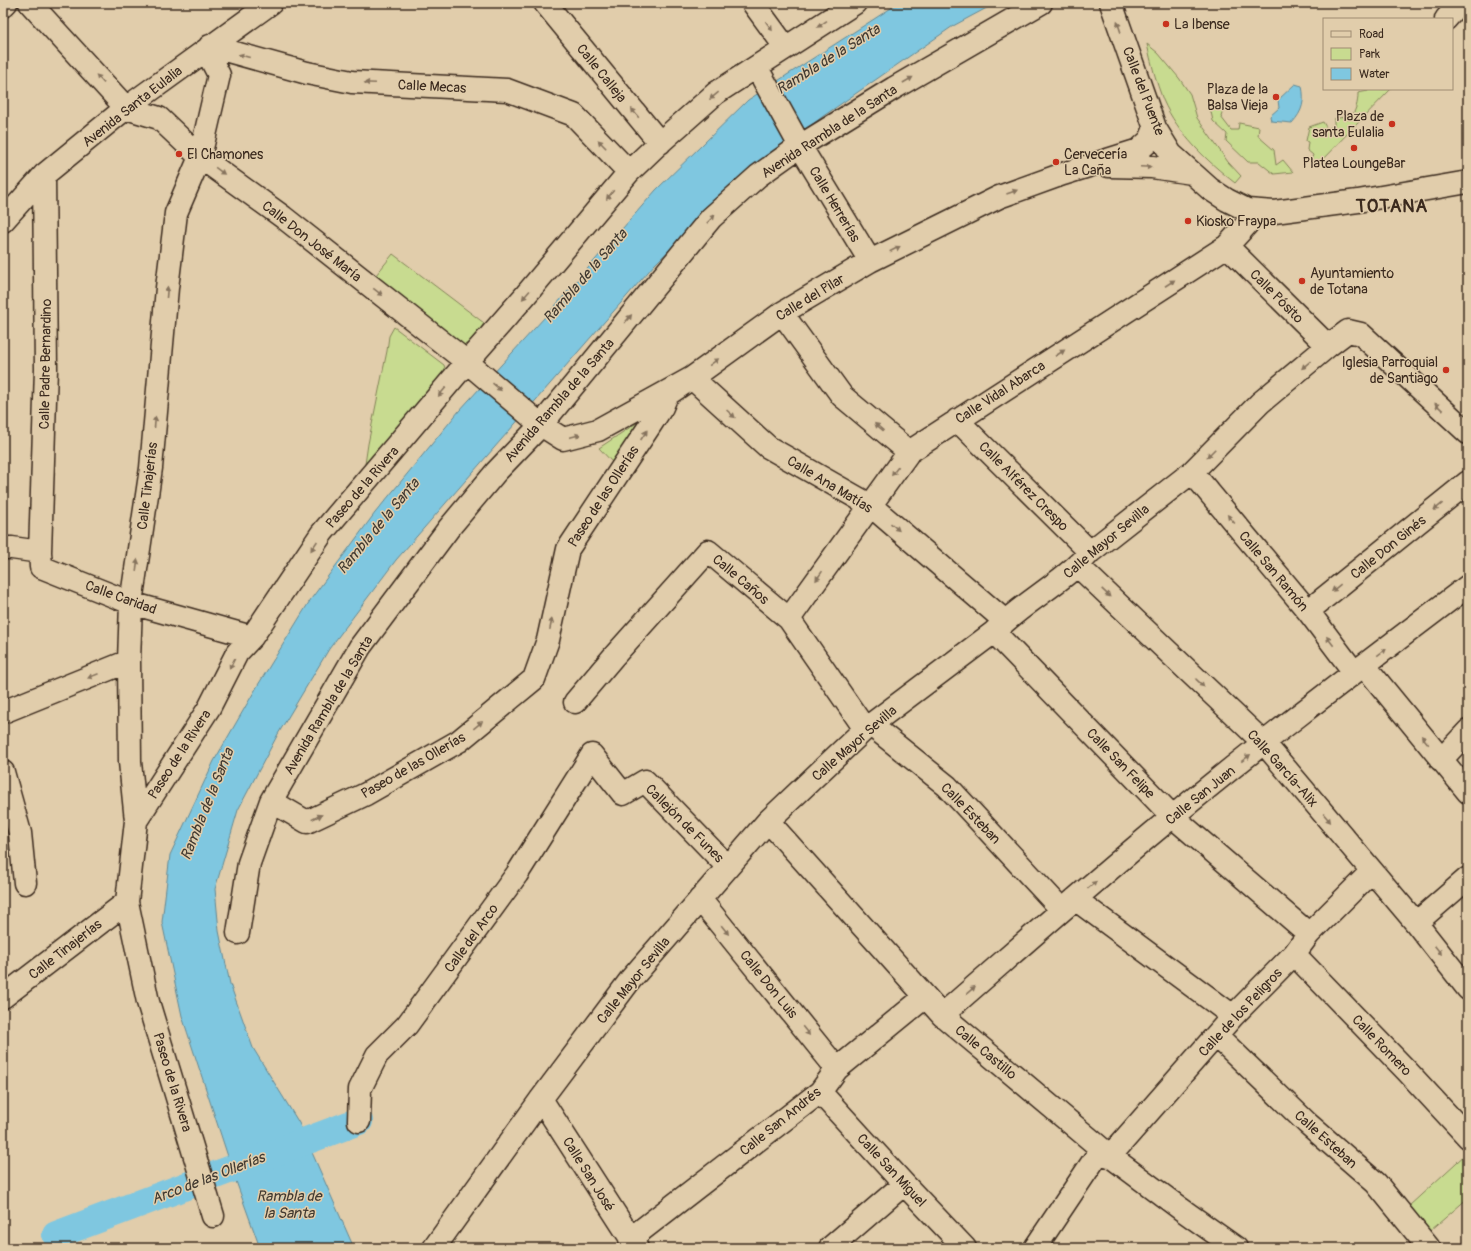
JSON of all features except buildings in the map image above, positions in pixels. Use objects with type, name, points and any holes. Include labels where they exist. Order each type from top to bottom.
[{"type":"street","points":[[3,6],[6,3]]},
{"type":"street","points":[[30,3],[126,108],[158,117]]},
{"type":"street","name":"Avenida Santa Eulalia","points":[[3,221],[44,175],[126,108],[271,3]]},
{"type":"street","name":"Calle Calleja","points":[[545,3],[660,143]]},
{"type":"street","points":[[753,3],[786,48]]},
{"type":"street","points":[[467,362],[545,273],[629,172],[660,143],[716,93],[757,68],[855,3]]},
{"type":"street","name":"Avenida Rambla de la Santa","points":[[238,933],[249,863],[271,801],[360,647],[449,528],[496,472],[540,425],[711,218],[758,176],[800,146],[894,88],[1041,3]]},
{"type":"street","name":"Calle del Puente","points":[[1111,3],[1155,128],[1171,154],[1210,189],[1227,200],[1248,210],[1274,212],[1343,204],[1468,182]]},
{"type":"street","points":[[1447,18],[1460,3]]},
{"type":"street","name":"Calle Tinajerías","points":[[136,821],[130,762],[129,661],[131,603],[151,468],[167,288],[176,213],[200,157],[218,75],[208,48]]},
{"type":"street","name":"Calle Mecas","points":[[208,48],[307,73],[352,82],[507,90],[574,115],[629,172]]},
{"type":"street","name":"Calle Herrerías","points":[[757,68],[800,146],[870,261]]},
{"type":"street","points":[[158,117],[153,110],[151,103],[152,97],[154,90],[165,79]]},
{"type":"street","name":"Calle Don José María","points":[[158,117],[200,157],[283,217],[467,362],[540,425]]},
{"type":"street","name":"Calle del Pilar","points":[[540,425],[563,439],[598,430],[692,378],[782,314],[870,261],[999,197],[1063,174],[1139,150],[1150,140],[1155,128]]},
{"type":"street","name":"Calle del Pilar","points":[[1093,165],[1152,166],[1192,172]]},
{"type":"street","name":"Calle Padre Bernardino","points":[[40,552],[46,369],[44,175]]},
{"type":"street","name":"Calle Vidal Abarca","points":[[789,619],[909,452],[1226,246],[1248,224],[1255,211]]},
{"type":"street","name":"Calle Pósito","points":[[1226,246],[1328,346]]},
{"type":"street","points":[[782,314],[842,396],[909,452]]},
{"type":"street","name":"Calle Mayor Sevilla","points":[[434,1248],[541,1099],[630,979],[768,821],[868,727],[999,626],[1192,472],[1260,403],[1328,346],[1348,331],[1361,334],[1468,433]]},
{"type":"street","name":"Paseo de la Rivera","points":[[213,1216],[148,1002],[127,902],[136,821],[209,708],[237,653],[252,637],[322,533],[467,362]]},
{"type":"street","name":"Calle Ana Matías","points":[[692,378],[768,447],[870,505],[999,626]]},
{"type":"street","name":"Paseo de las Ollerías","points":[[271,801],[307,822],[366,794],[459,741],[534,679],[548,640],[568,549],[662,407],[667,395],[692,378]]},
{"type":"street","name":"Calle Alférez Crespo","points":[[957,420],[1084,559]]},
{"type":"street","name":"Calle San Ramón","points":[[1192,472],[1308,611],[1468,792]]},
{"type":"street","name":"Calle Don Ginés","points":[[1308,611],[1468,482]]},
{"type":"street","points":[[3,548],[40,552]]},
{"type":"street","name":"Calle Caños","points":[[576,702],[614,656],[708,551],[789,619],[868,727]]},
{"type":"street","name":"Calle Caridad","points":[[40,552],[41,567],[131,603],[252,637]]},
{"type":"street","name":"Calle García-Alix","points":[[1084,559],[1264,744],[1416,923],[1468,989]]},
{"type":"street","name":"Calle San Juan","points":[[942,1015],[1172,816],[1359,668],[1468,586]]},
{"type":"street","name":"Calle San Felipe","points":[[999,626],[1172,816],[1309,934]]},
{"type":"street","points":[[3,712],[129,661]]},
{"type":"street","name":"Calle Esteban","points":[[868,727],[947,786],[1069,904],[1233,1016]]},
{"type":"street","points":[[1441,760],[1468,731]]},
{"type":"street","name":"Callejón de Funes","points":[[592,755],[623,794],[645,781],[728,867]]},
{"type":"street","name":"Calle del Arco","points":[[359,1121],[360,1089],[377,1055],[407,1025],[518,874],[592,755]]},
{"type":"street","points":[[3,772],[20,833],[25,883]]},
{"type":"street","name":"Calle Castillo","points":[[768,821],[942,1015],[1110,1156],[1236,1248]]},
{"type":"street","name":"Calle de los Peligros","points":[[1110,1156],[1233,1016],[1294,954],[1309,934],[1372,871]]},
{"type":"street","points":[[1416,923],[1468,878]]},
{"type":"street","name":"Calle Don Luis","points":[[700,899],[837,1069]]},
{"type":"street","name":"Calle Tinajerías","points":[[3,997],[127,902]]},
{"type":"street","name":"Calle Romero","points":[[1294,954],[1407,1071],[1468,1137]]},
{"type":"street","name":"Calle San Andrés","points":[[633,1244],[820,1092],[837,1069],[925,997]]},
{"type":"street","name":"Calle Esteban","points":[[1217,1036],[1307,1123],[1376,1183],[1429,1248]]},
{"type":"street","name":"Calle San Miguel","points":[[820,1092],[965,1248]]},
{"type":"street","name":"Calle San José","points":[[541,1099],[633,1244]]},
{"type":"street","points":[[1035,1248],[1098,1154],[1110,1156]]},
{"type":"street","points":[[830,1248],[904,1184]]},
{"type":"green space","points":[[1147,44],[1158,53],[1190,94],[1197,118],[1228,162],[1241,176],[1235,183],[1214,166],[1194,146],[1169,112],[1160,93]]},
{"type":"green space","points":[[1390,90],[1317,165],[1311,160],[1313,155],[1307,150],[1308,142],[1306,141],[1309,127],[1323,122],[1327,129],[1334,126],[1334,119],[1344,117],[1349,120],[1356,107],[1358,93]]},
{"type":"green space","points":[[1208,98],[1223,110],[1221,117],[1231,130],[1238,130],[1239,123],[1259,127],[1258,136],[1274,150],[1276,165],[1283,160],[1293,172],[1274,174],[1259,162],[1248,162],[1226,141],[1227,134],[1213,121]]},
{"type":"green space","points":[[393,254],[484,323],[473,341],[464,345],[453,342],[377,284],[376,275]]},
{"type":"green space","points":[[394,327],[444,365],[447,376],[364,471],[389,336]]},
{"type":"green space","points":[[650,414],[613,463],[599,448]]},
{"type":"green space","points":[[1468,1152],[1468,1198],[1430,1231],[1409,1206]]},
{"type":"water","name":"Rambla de la Santa","points":[[899,3],[996,3],[953,26],[822,117],[752,170],[655,264],[396,560],[329,649],[278,734],[238,810],[215,889],[219,931],[230,984],[253,1048],[299,1123],[354,1248],[260,1248],[237,1184],[182,1016],[162,922],[170,855],[214,761],[258,685],[311,599],[375,513],[459,411],[555,306],[656,190],[748,100]]},
{"type":"water","points":[[1295,84],[1302,86],[1303,91],[1303,101],[1299,114],[1292,123],[1271,121],[1270,116],[1279,108],[1278,100]]},
{"type":"waterway","name":"Arco de las Ollerías","points":[[56,1235],[359,1121]]},
{"type":"place","name":"La Ibense","points":[[1166,24]]},
{"type":"place","name":"Plaza de la Balsa Vieja","points":[[1276,97]]},
{"type":"place","name":"Plaza de santa Eulalia","points":[[1392,124]]},
{"type":"place","name":"Platea LoungeBar","points":[[1354,148]]},
{"type":"place","name":"El Chamones","points":[[179,154]]},
{"type":"place","name":"Cervecería La Caña","points":[[1056,162]]},
{"type":"place","name":"Kiosko Fraypa","points":[[1188,221]]},
{"type":"place","name":"Ayuntamiento de Totana","points":[[1302,281]]},
{"type":"place","name":"Iglesia Parroquial de Santiago","points":[[1446,370]]},
{"type":"district","name":"TOTANA","points":[[1392,206]]}]
